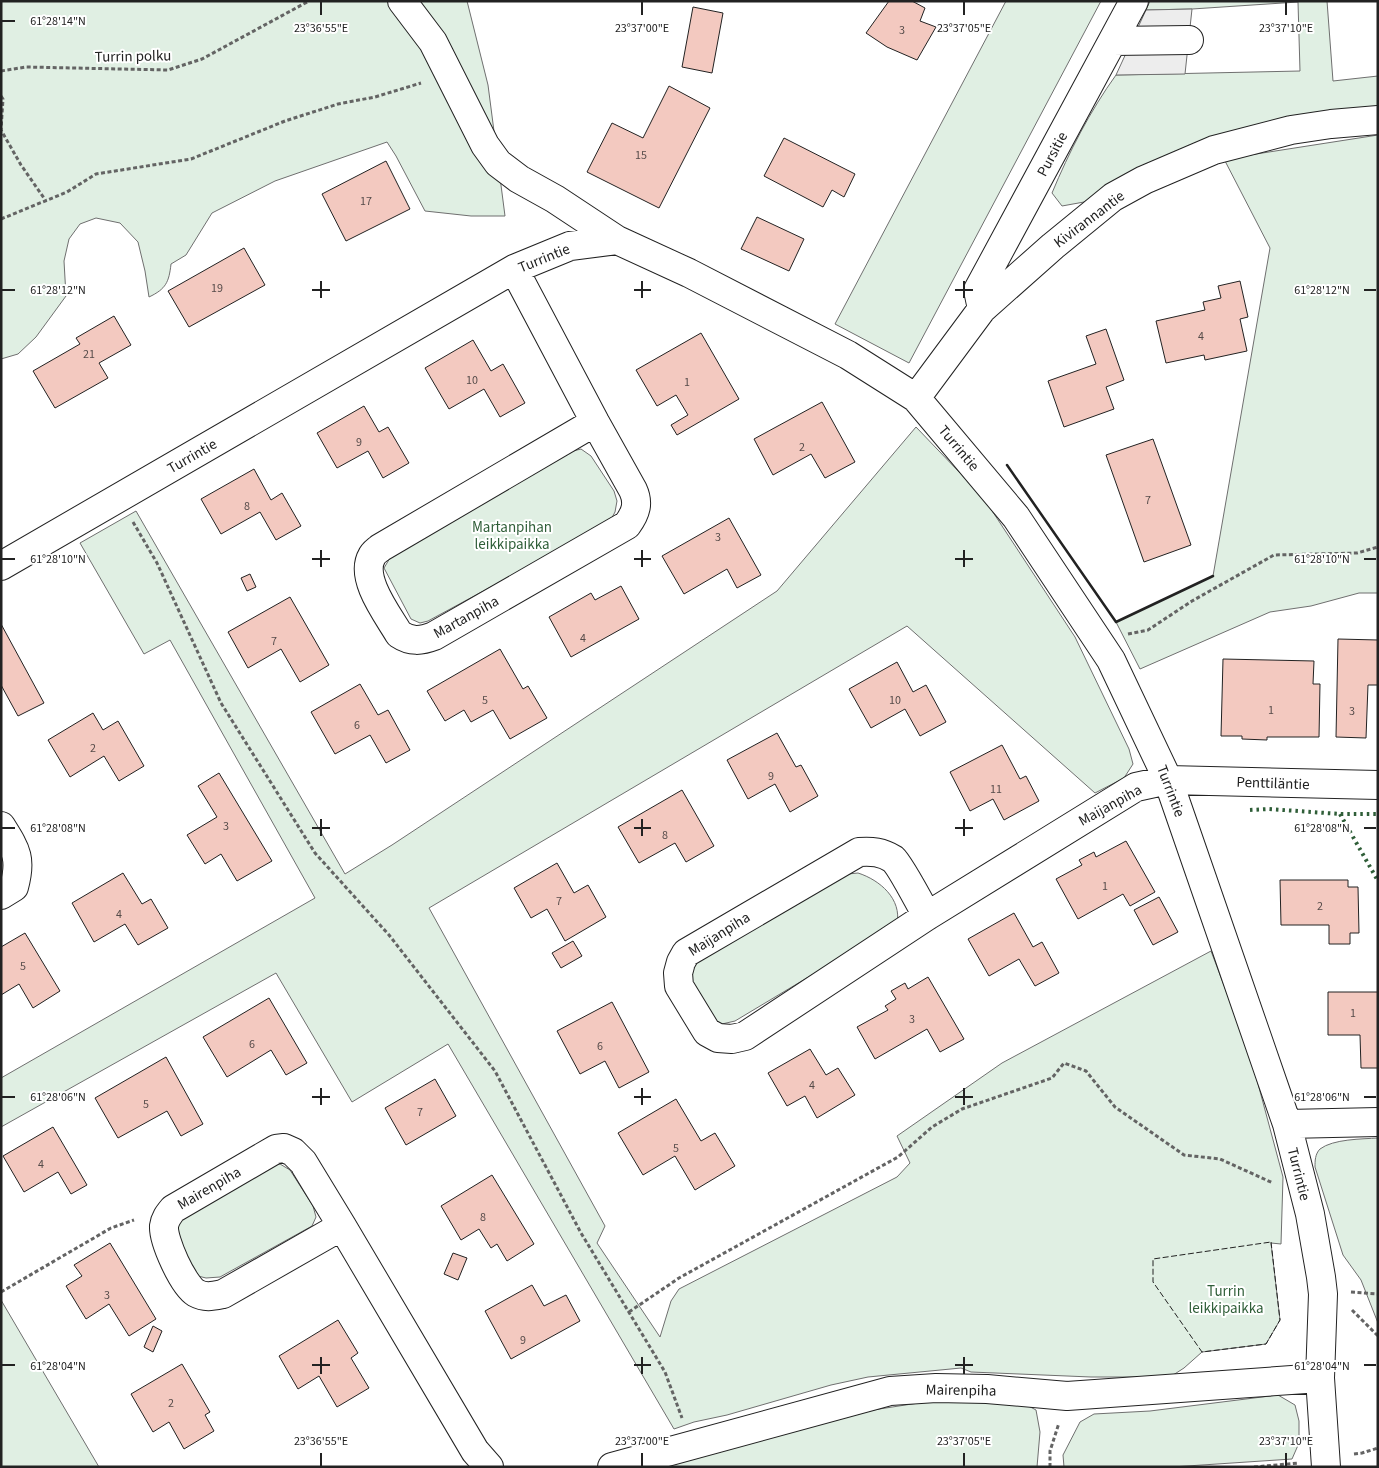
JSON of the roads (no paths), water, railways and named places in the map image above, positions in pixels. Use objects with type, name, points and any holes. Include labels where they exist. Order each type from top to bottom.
[{"type":"street","points":[[402,1],[433,42],[484,145],[498,163],[519,179],[555,199],[617,240]]},
{"type":"street","name":"Pursitie","points":[[982,309],[978,290],[1134,1]]},
{"type":"street","points":[[1113,41],[1189,40]]},
{"type":"street","name":"Kivirannantie","points":[[916,398],[982,309],[1113,197],[1144,180],[1214,150],[1291,130],[1378,120]]},
{"type":"street","name":"Turrintie","points":[[1,566],[514,269],[570,246],[617,240],[689,273],[848,354],[916,398],[1016,517],[1098,640],[1111,660],[1168,780],[1286,1124],[1310,1214],[1322,1277],[1320,1378],[1326,1467]]},
{"type":"street","name":"Martanpiha","points":[[514,269],[637,499],[636,508],[633,517],[627,525],[434,636],[423,640],[414,640],[406,639],[399,634],[370,583],[368,572],[372,556],[389,543],[595,422]]},
{"type":"street","name":"Penttiläntie","points":[[1168,780],[1378,785]]},
{"type":"street","name":"Maijanpiha","points":[[927,916],[894,860],[882,853],[872,851],[860,852],[686,953],[678,973],[679,986],[707,1032],[718,1038],[732,1039],[745,1036],[927,916],[1136,787],[1168,780]]},
{"type":"street","points":[[1,826],[13,845],[18,859],[18,874],[14,887],[1,895]]},
{"type":"street","points":[[1286,1124],[1378,1122]]},
{"type":"street","name":"Mairenpiha","points":[[342,1226],[223,1294],[207,1297],[195,1293],[186,1284],[164,1240],[165,1218],[173,1209],[276,1149],[284,1148],[293,1152],[302,1162],[342,1226],[475,1451],[489,1467]]},
{"type":"street","name":"Mairenpiha","points":[[612,1467],[890,1391],[936,1388],[987,1389],[1067,1396],[1320,1378]]},
{"type":"park label","name":"Martanpihan leikkipaikka","points":[[512,536]]},
{"type":"park label","name":"Turrin leikkipaikka","points":[[1226,1300]]}]
